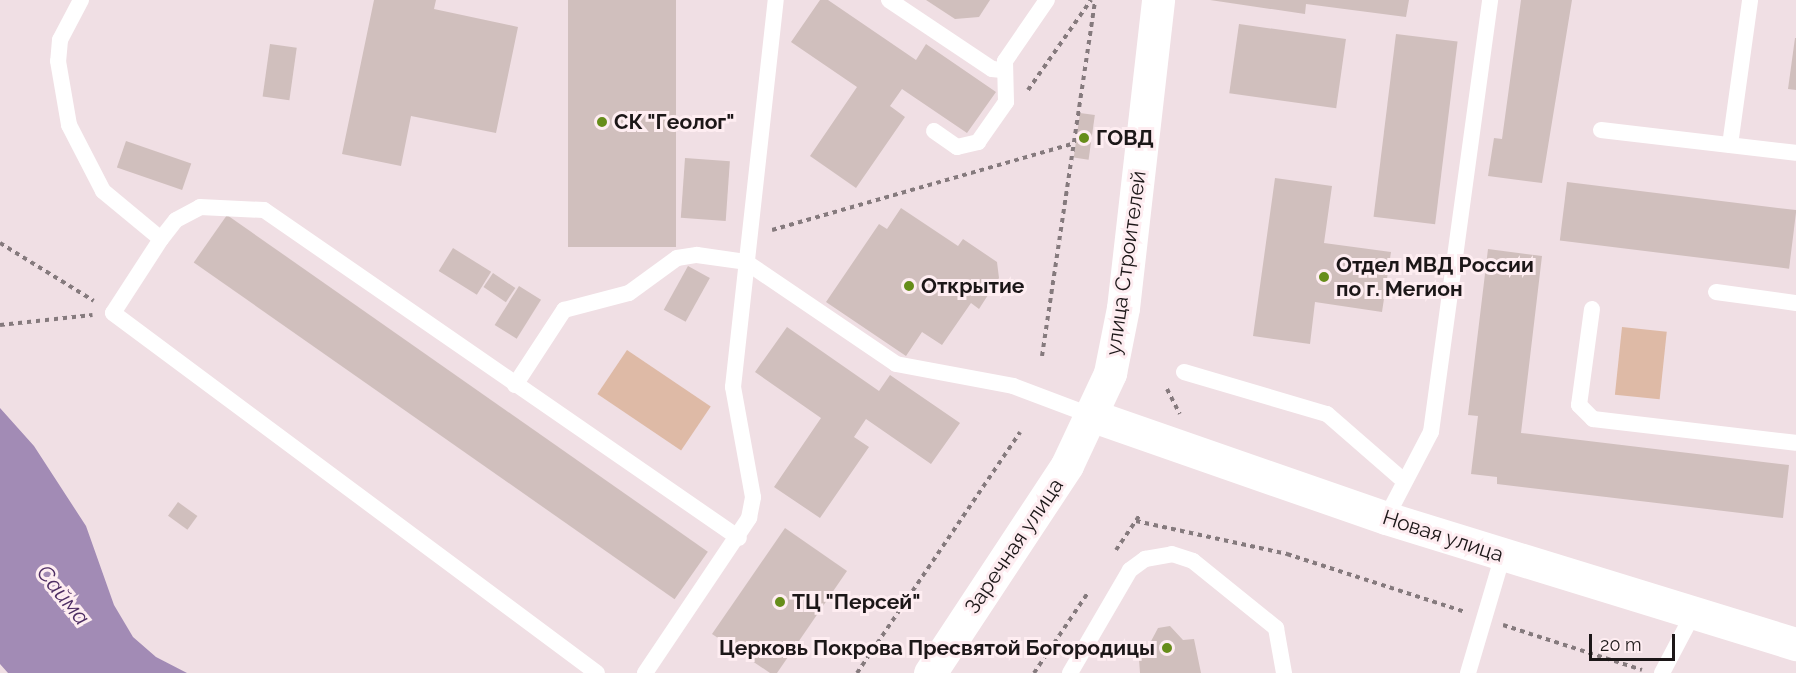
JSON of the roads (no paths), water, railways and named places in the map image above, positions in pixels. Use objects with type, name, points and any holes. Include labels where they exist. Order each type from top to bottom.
[{"type":"street","name":"улица Строителей","points":[[1093,416],[1118,343],[1158,0]]},
{"type":"street","name":"Новая улица","points":[[1093,416],[1386,518],[1796,644]]},
{"type":"street","name":"Заречная улица","points":[[930,673],[1057,482],[1093,416]]},
{"type":"lane","points":[[81,0],[60,40],[58,61],[69,125],[103,191],[160,239]]},
{"type":"lane","points":[[645,673],[739,538],[753,498],[733,387],[776,0]]},
{"type":"lane","points":[[890,0],[992,69],[1002,69]]},
{"type":"lane","points":[[934,131],[957,147],[978,142],[1006,102],[1002,69],[1047,0]]},
{"type":"lane","points":[[1386,518],[1431,432],[1490,0]]},
{"type":"lane","points":[[1730,145],[1750,0]]},
{"type":"lane","points":[[1601,130],[1796,153]]},
{"type":"lane","points":[[597,673],[113,313],[160,239],[176,220],[200,207],[264,210],[739,538]]},
{"type":"lane","points":[[516,386],[564,310],[573,303],[645,286],[670,262],[687,255],[746,262],[896,364],[1013,386],[1093,416]]},
{"type":"lane","points":[[1716,292],[1796,303]]},
{"type":"lane","points":[[1592,309],[1579,405],[1593,419],[1796,443]]},
{"type":"lane","points":[[1184,372],[1328,414],[1404,482]]},
{"type":"lane","points":[[1070,673],[1130,570],[1145,559],[1172,554],[1193,561],[1276,628],[1284,673]]},
{"type":"lane","points":[[1468,673],[1503,555]]},
{"type":"lane","points":[[1662,673],[1693,614]]},
{"type":"water","name":"Сайма","points":[[0,408],[34,446],[86,526],[114,605],[133,637],[156,657],[187,673],[8,673],[0,664]]},
{"type":"place","name":"СК \"Геолог\"","points":[[602,122]]},
{"type":"place","name":"ГОВД","points":[[1084,138]]},
{"type":"place","name":"Отдел МВД России по г. Мегион","points":[[1324,277]]},
{"type":"place","name":"Открытие","points":[[909,286]]},
{"type":"place","name":"ТЦ \"Персей\"","points":[[780,602]]},
{"type":"place","name":"Церковь Покрова Пресвятой Богородицы","points":[[1167,648]]}]
